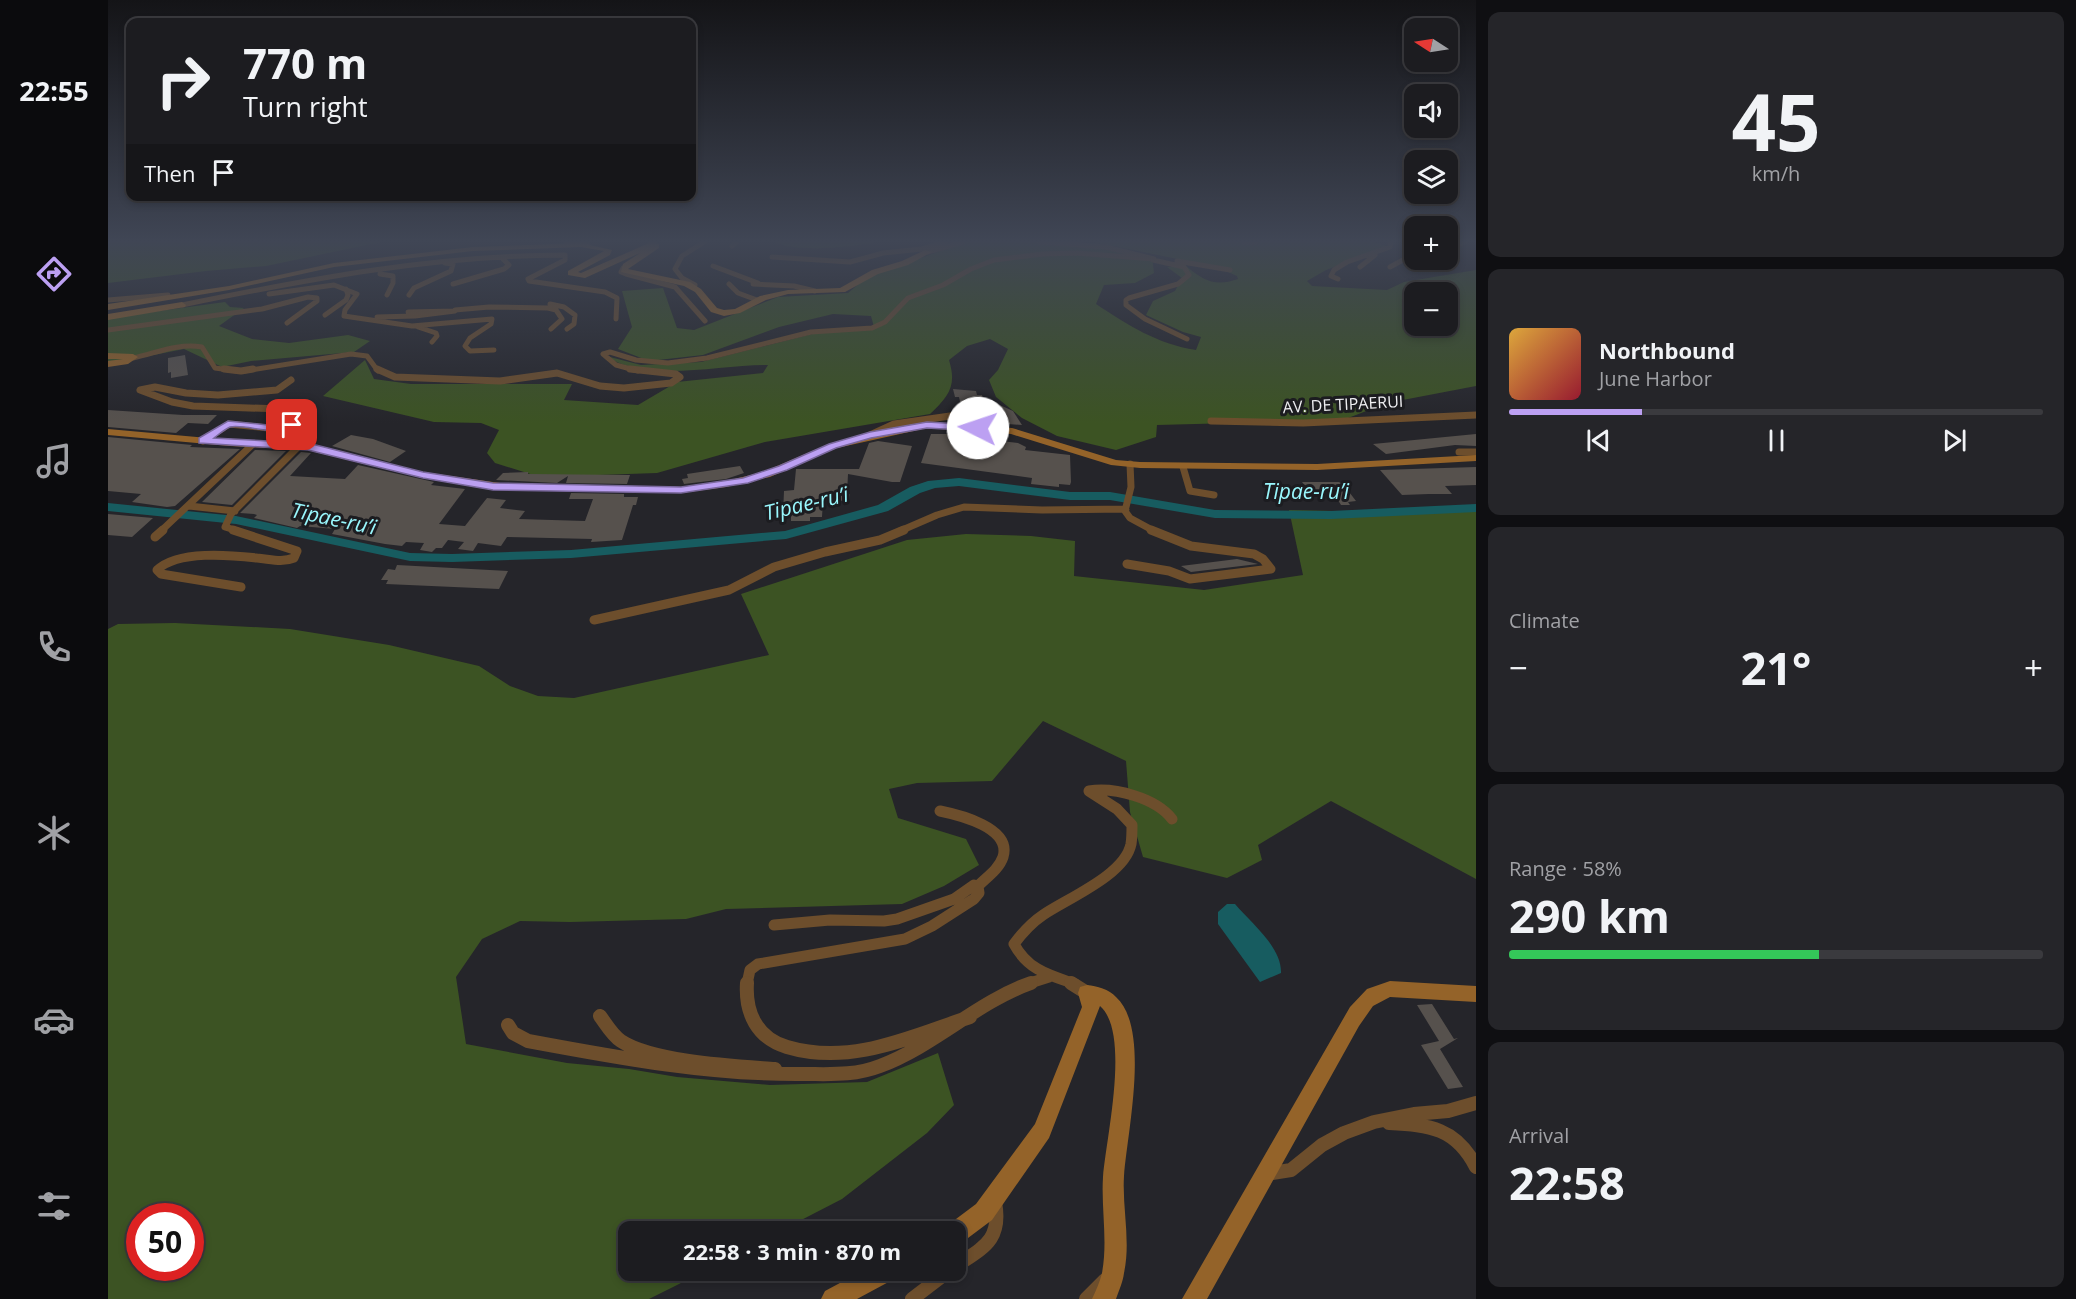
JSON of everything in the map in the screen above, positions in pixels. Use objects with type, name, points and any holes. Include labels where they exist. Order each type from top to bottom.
[{"type":"street","points":[[109,313],[151,303]]},
{"type":"street","points":[[182,306],[198,303]]},
{"type":"street","points":[[109,313],[206,303]]},
{"type":"street","points":[[108,330],[262,309],[286,303]]},
{"type":"street","points":[[286,323],[312,303]]},
{"type":"street","points":[[325,315],[342,303]]},
{"type":"street","points":[[344,312],[351,303]]},
{"type":"street","points":[[616,319],[617,303]]},
{"type":"street","points":[[689,303],[705,321]]},
{"type":"street","points":[[708,303],[718,312],[737,311],[753,303]]},
{"type":"street","points":[[108,364],[176,345],[198,345],[202,347],[215,368],[242,371],[351,354],[367,356],[380,372],[395,377],[500,381],[557,373],[600,386],[624,388],[676,381],[680,377],[676,374],[638,371],[624,367],[607,359],[603,354],[610,352],[636,360],[668,363],[707,358],[811,332],[872,328],[885,321],[903,303]]},
{"type":"street","points":[[1127,303],[1126,305],[1145,320],[1188,339]]},
{"type":"street","points":[[514,307],[541,304],[564,307],[576,318],[574,324],[567,329]]},
{"type":"street","points":[[408,312],[489,306],[556,310],[562,319],[551,328]]},
{"type":"street","points":[[344,312],[355,316],[392,318],[442,314],[455,310]]},
{"type":"street","points":[[344,312],[344,316],[348,318],[412,326],[436,333],[437,336],[432,342]]},
{"type":"street","points":[[412,326],[492,319],[491,324],[470,338],[465,346],[470,351],[494,350]]},
{"type":"street","points":[[108,356],[133,358]]},
{"type":"street","points":[[601,363],[631,374],[665,377],[676,374]]},
{"type":"street","points":[[203,441],[228,424],[268,428],[292,426],[296,417],[290,411],[281,409],[182,404],[140,390],[155,387],[218,396],[277,390],[291,380]]},
{"type":"street","points":[[870,435],[894,424],[957,415]]},
{"type":"street","name":"AV. DE TIPAERUI","points":[[1211,421],[1302,423],[1476,415]]},
{"type":"street","points":[[108,432],[318,448],[357,460],[423,475],[484,485],[681,490],[744,481],[783,468],[833,446],[870,435],[927,425],[1012,431],[1096,458],[1130,464],[1183,467],[1317,467],[1476,458]]},
{"type":"street","points":[[155,537],[253,444]]},
{"type":"street","points":[[241,587],[161,574],[157,570],[163,562],[199,557],[257,558],[281,561],[291,560],[297,555],[297,551],[225,527],[231,515],[299,446]]},
{"type":"street","points":[[1460,452],[1476,452]]},
{"type":"street","points":[[1127,564],[1161,569],[1190,579],[1271,569],[1261,555],[1185,544],[1130,518],[1126,507],[1130,497],[1130,464]]},
{"type":"street","points":[[1183,467],[1190,491],[1214,495]]},
{"type":"street","points":[[594,620],[729,590],[774,567],[825,552],[880,540],[937,515],[964,507],[1051,510],[1126,507]]},
{"type":"street","points":[[186,509],[231,515]]},
{"type":"street","points":[[966,1226],[984,1212],[1042,1131],[1090,1007],[1090,997],[1087,993],[1076,985],[1049,977],[1019,955],[1014,944],[1018,934],[1040,916],[1104,878],[1127,854],[1132,842],[1132,825],[1124,815],[1103,799],[1091,794],[1089,789],[1151,801],[1170,814],[1172,819]]},
{"type":"street","points":[[774,926],[830,920],[884,921],[897,919],[942,904],[974,885],[978,886],[1001,861],[1005,853],[1004,842],[998,834],[961,814],[940,811]]},
{"type":"street","points":[[970,1017],[891,1045],[863,1052],[842,1056],[800,1053],[765,1039],[756,1028],[748,1001],[747,976],[753,966],[766,962],[905,939],[932,926],[974,899],[979,893],[978,886]]},
{"type":"street","points":[[508,1025],[513,1033],[528,1041],[666,1065],[747,1074],[861,1073],[893,1061],[1034,981],[1049,977]]},
{"type":"street","points":[[1194,1299],[1342,1036],[1369,997],[1377,992],[1390,989],[1476,994]]},
{"type":"street","points":[[1087,993],[1100,994],[1114,1008],[1123,1033],[1125,1055],[1113,1184],[1113,1272],[1104,1299]]},
{"type":"street","points":[[600,1016],[621,1041],[645,1051],[712,1063],[794,1069],[802,1075]]},
{"type":"street","points":[[1266,1174],[1291,1170],[1322,1145],[1344,1133],[1374,1122],[1414,1114],[1449,1111],[1476,1103]]},
{"type":"street","points":[[1374,1122],[1412,1124],[1451,1134],[1463,1143],[1476,1167]]},
{"type":"street","points":[[966,1259],[983,1247],[998,1230],[999,1218],[994,1199]]},
{"type":"street","points":[[1086,1299],[1113,1272]]},
{"type":"street","points":[[833,1299],[867,1281]]},
{"type":"street","points":[[912,1299],[936,1281]]},
{"type":"green space","points":[[226,303],[230,307],[244,308],[219,326],[252,339],[289,343],[348,335],[370,341],[354,352],[251,361],[222,367],[184,349],[108,364],[108,318]]},
{"type":"green space","points":[[625,303],[668,303],[677,328],[694,330],[764,303],[1097,303],[1131,326],[1156,338],[1196,350],[1201,337],[1183,332],[1146,315],[1152,303],[1404,303],[1404,336],[1458,336],[1458,303],[1476,303],[1476,386],[1387,403],[1343,420],[1157,425],[1156,437],[1116,450],[1057,436],[1022,418],[996,397],[989,380],[998,370],[1008,349],[990,339],[967,346],[949,360],[952,377],[950,390],[930,414],[765,442],[657,473],[540,477],[495,463],[487,453],[499,430],[481,423],[434,422],[323,396],[365,360],[374,379],[411,384],[572,384],[564,400],[638,405],[677,382],[763,373],[768,365],[662,371],[623,364],[606,356],[641,365],[701,362],[824,331],[874,327],[871,316],[833,314],[779,327],[703,355],[649,361],[618,349],[632,327]]},
{"type":"green space","points":[[1476,505],[1476,879],[1331,801],[1258,845],[1262,860],[1227,878],[1143,857],[1130,812],[1126,761],[1043,721],[992,781],[917,783],[889,789],[898,818],[966,839],[979,865],[944,886],[902,904],[726,909],[686,919],[520,921],[482,939],[456,977],[466,1044],[567,1063],[629,1069],[677,1077],[770,1085],[867,1082],[938,1053],[954,1105],[927,1133],[842,1199],[799,1221],[618,1221],[618,1281],[685,1281],[649,1299],[108,1299],[108,629],[118,624],[175,623],[290,629],[389,645],[479,666],[510,686],[538,696],[574,698],[769,655],[741,594],[907,540],[966,534],[1031,536],[1075,541],[1074,576],[1204,590],[1303,575],[1289,510],[1381,512]]},
{"type":"water","points":[[1227,904],[1235,904],[1264,936],[1276,954],[1281,973],[1260,982],[1218,924],[1218,912]]},
{"type":"building","points":[[185,355],[188,375],[171,378],[171,372],[168,373],[168,358]]},
{"type":"building","points":[[953,389],[976,391],[977,395],[982,395],[985,405],[991,401],[1013,411],[1022,425],[964,421],[959,397],[955,397]]},
{"type":"building","points":[[108,410],[217,415],[208,424],[188,423],[176,433],[108,427]]},
{"type":"building","points":[[951,432],[960,433],[960,436],[1018,443],[1026,447],[1025,450],[1070,455],[1070,485],[1059,484],[1059,487],[1031,484],[1032,478],[921,463],[931,434],[951,434]]},
{"type":"building","points":[[1476,434],[1476,446],[1455,445],[1386,454],[1373,444]]},
{"type":"building","points":[[351,435],[373,439],[406,451],[390,462],[332,446]]},
{"type":"building","points":[[108,437],[192,445],[190,447],[240,449],[175,506],[167,507],[132,502],[141,494],[108,491]]},
{"type":"building","points":[[878,441],[912,446],[900,482],[848,474],[849,501],[823,500],[822,517],[810,517],[810,521],[791,521],[791,515],[783,515],[784,491],[794,490],[796,469],[859,469],[869,443]]},
{"type":"building","points":[[255,450],[286,451],[232,505],[202,502]]},
{"type":"building","points":[[301,452],[311,453],[290,476],[345,479],[358,465],[434,482],[431,485],[465,489],[439,524],[465,526],[487,498],[506,500],[500,508],[525,511],[519,519],[585,521],[593,499],[569,499],[571,493],[624,494],[624,497],[638,497],[636,505],[633,505],[622,540],[591,542],[592,539],[507,537],[501,546],[478,543],[473,551],[458,549],[464,542],[448,540],[442,548],[436,548],[432,552],[420,550],[424,543],[406,542],[402,546],[385,544],[332,534],[335,529],[300,526],[297,528],[254,518],[257,515],[254,514],[240,513]]},
{"type":"building","points":[[740,466],[744,473],[726,479],[684,484],[682,479],[688,478],[687,474]]},
{"type":"building","points":[[1476,467],[1476,485],[1445,486],[1452,494],[1402,495],[1380,470]]},
{"type":"building","points":[[528,472],[528,474],[630,475],[627,484],[566,483],[568,476],[557,483],[496,480],[503,473]]},
{"type":"building","points":[[1302,482],[1339,482],[1356,501],[1348,502],[1350,505],[1341,505],[1333,492],[1309,491]]},
{"type":"building","points":[[108,514],[153,518],[132,537],[108,535]]},
{"type":"building","points":[[1237,559],[1258,564],[1191,572],[1181,566]]},
{"type":"building","points":[[397,565],[508,571],[499,589],[386,584],[388,580],[381,580],[388,569],[395,570]]},
{"type":"building","points":[[1432,1004],[1454,1039],[1458,1038],[1440,1049],[1463,1087],[1448,1089],[1421,1045],[1439,1041],[1417,1005]]},
{"type":"waterway","name":"Tipae-ru’i","points":[[108,507],[236,520],[410,557],[452,558],[571,554],[786,535],[883,508],[915,490],[933,484],[959,482],[1070,496],[1110,496],[1215,514],[1331,515],[1476,508]]},
{"type":"route","points":[[292,425],[268,428],[228,424],[203,441],[318,448],[357,460],[423,475],[493,486],[681,490],[744,481],[766,475],[833,446],[870,435],[927,425],[978,428]]}]
